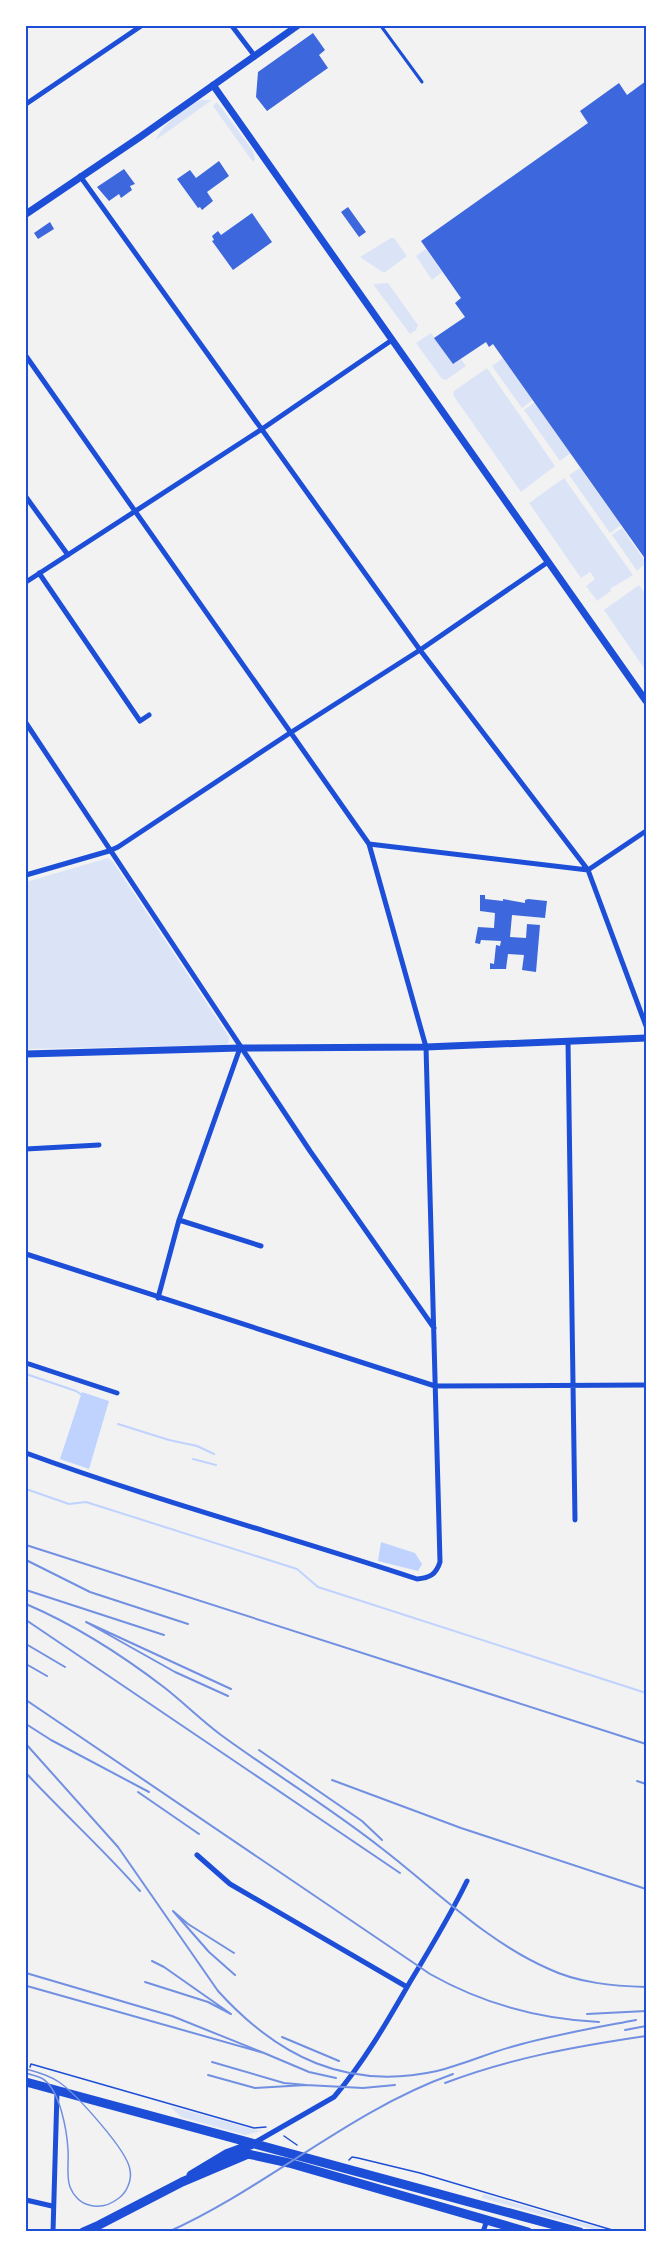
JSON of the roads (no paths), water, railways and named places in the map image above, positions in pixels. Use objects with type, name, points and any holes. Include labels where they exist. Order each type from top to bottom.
[{"type":"highway","points":[[26,2082],[580,2232]]},
{"type":"highway","points":[[182,2182],[226,2154],[253,2144]]},
{"type":"highway","points":[[83,2232],[182,2182],[248,2154],[269,2157],[528,2232]]},
{"type":"street","points":[[26,104],[141,26]]},
{"type":"street","points":[[232,26],[254,55]]},
{"type":"street","points":[[26,214],[141,137],[297,26]]},
{"type":"street","points":[[213,85],[646,701]]},
{"type":"street","points":[[80,177],[420,650],[588,870],[646,1026]]},
{"type":"street","points":[[26,582],[262,429],[392,340]]},
{"type":"street","points":[[26,356],[369,844],[426,1047],[435,1329],[440,1562],[438,1570],[429,1578],[417,1579],[302,1541],[90,1477],[26,1453]]},
{"type":"street","points":[[26,497],[68,555]]},
{"type":"street","points":[[26,510],[32,506]]},
{"type":"street","points":[[26,875],[109,851],[420,650],[548,562]]},
{"type":"street","points":[[39,573],[140,721],[149,715]]},
{"type":"street","points":[[26,723],[240,1048],[435,1329]]},
{"type":"street","points":[[369,844],[588,870],[646,831]]},
{"type":"street","points":[[26,1054],[240,1048],[426,1047],[646,1038]]},
{"type":"street","points":[[568,1041],[575,1520]]},
{"type":"street","points":[[158,1298],[179,1220],[240,1048]]},
{"type":"street","points":[[26,1149],[99,1145]]},
{"type":"street","points":[[179,1220],[261,1246]]},
{"type":"street","points":[[26,1254],[435,1386],[646,1385]]},
{"type":"street","points":[[26,1363],[117,1393]]},
{"type":"street","points":[[197,1855],[230,1884],[407,1987]]},
{"type":"street","points":[[253,2144],[334,2097],[367,2055],[467,1881]]},
{"type":"street","points":[[53,2232],[57,2092]]},
{"type":"street","points":[[26,2200],[52,2206]]},
{"type":"street","points":[[483,2232],[487,2220]]},
{"type":"lane","points":[[381,26],[422,82]]},
{"type":"lane","points":[[253,2144],[269,2157]]},
{"type":"water","points":[[82,1392],[109,1401],[89,1469],[60,1459]]},
{"type":"water","points":[[381,1542],[415,1553],[422,1564],[418,1571],[378,1561]]},
{"type":"waterway","points":[[26,1374],[82,1395]]},
{"type":"waterway","points":[[118,1424],[197,1446],[214,1454]]},
{"type":"waterway","points":[[193,1459],[216,1465]]},
{"type":"waterway","points":[[26,1489],[69,1504],[86,1502],[297,1569],[318,1587],[646,1693]]},
{"type":"tram line","points":[[26,2069],[47,2076],[67,2088],[111,2137],[127,2161],[130,2170],[128,2186],[119,2198],[108,2204],[97,2206],[86,2204],[75,2196],[69,2183],[67,2142],[58,2101],[49,2084],[39,2077],[26,2073]]},
{"type":"railway","points":[[26,1545],[646,1744]]},
{"type":"railway","points":[[26,1560],[90,1592],[188,1624]]},
{"type":"railway","points":[[26,1590],[164,1635]]},
{"type":"railway","points":[[26,1604],[80,1631],[132,1664],[165,1688],[221,1735],[361,1832],[503,1944],[549,1969],[572,1978],[609,1985],[646,1987]]},
{"type":"railway","points":[[26,1620],[400,1873]]},
{"type":"railway","points":[[228,1696],[175,1672],[86,1622],[231,1689]]},
{"type":"railway","points":[[26,1644],[65,1667]]},
{"type":"railway","points":[[26,1664],[47,1676]]},
{"type":"railway","points":[[26,1700],[430,1974],[470,1994],[512,2008],[554,2017],[599,2022]]},
{"type":"railway","points":[[26,1724],[51,1740],[149,1792]]},
{"type":"railway","points":[[26,1744],[118,1847],[218,1991],[265,2034],[290,2051],[316,2063],[344,2072],[373,2076],[404,2076],[446,2069],[542,2039],[636,2020]]},
{"type":"railway","points":[[259,1750],[362,1821],[382,1840]]},
{"type":"railway","points":[[26,1773],[140,1891]]},
{"type":"railway","points":[[332,1780],[461,1828],[646,1889]]},
{"type":"railway","points":[[637,1781],[646,1784]]},
{"type":"railway","points":[[138,1792],[199,1834]]},
{"type":"railway","points":[[234,1953],[188,1924],[173,1911],[209,1952],[235,1975]]},
{"type":"railway","points":[[145,1982],[208,2002],[231,2014],[152,1961]]},
{"type":"railway","points":[[26,1973],[172,2016],[264,2053],[27,1986]]},
{"type":"railway","points":[[587,2014],[646,2011]]},
{"type":"railway","points":[[625,2030],[646,2026]]},
{"type":"railway","points":[[445,2083],[544,2054],[646,2036]]},
{"type":"railway","points":[[282,2037],[339,2061]]},
{"type":"railway","points":[[264,2053],[309,2072],[336,2078]]},
{"type":"railway","points":[[208,2075],[255,2088],[306,2085],[284,2083],[212,2062]]},
{"type":"railway","points":[[168,2232],[240,2194],[343,2128],[379,2108],[453,2074]]},
{"type":"railway","points":[[306,2085],[363,2088],[395,2085]]}]
